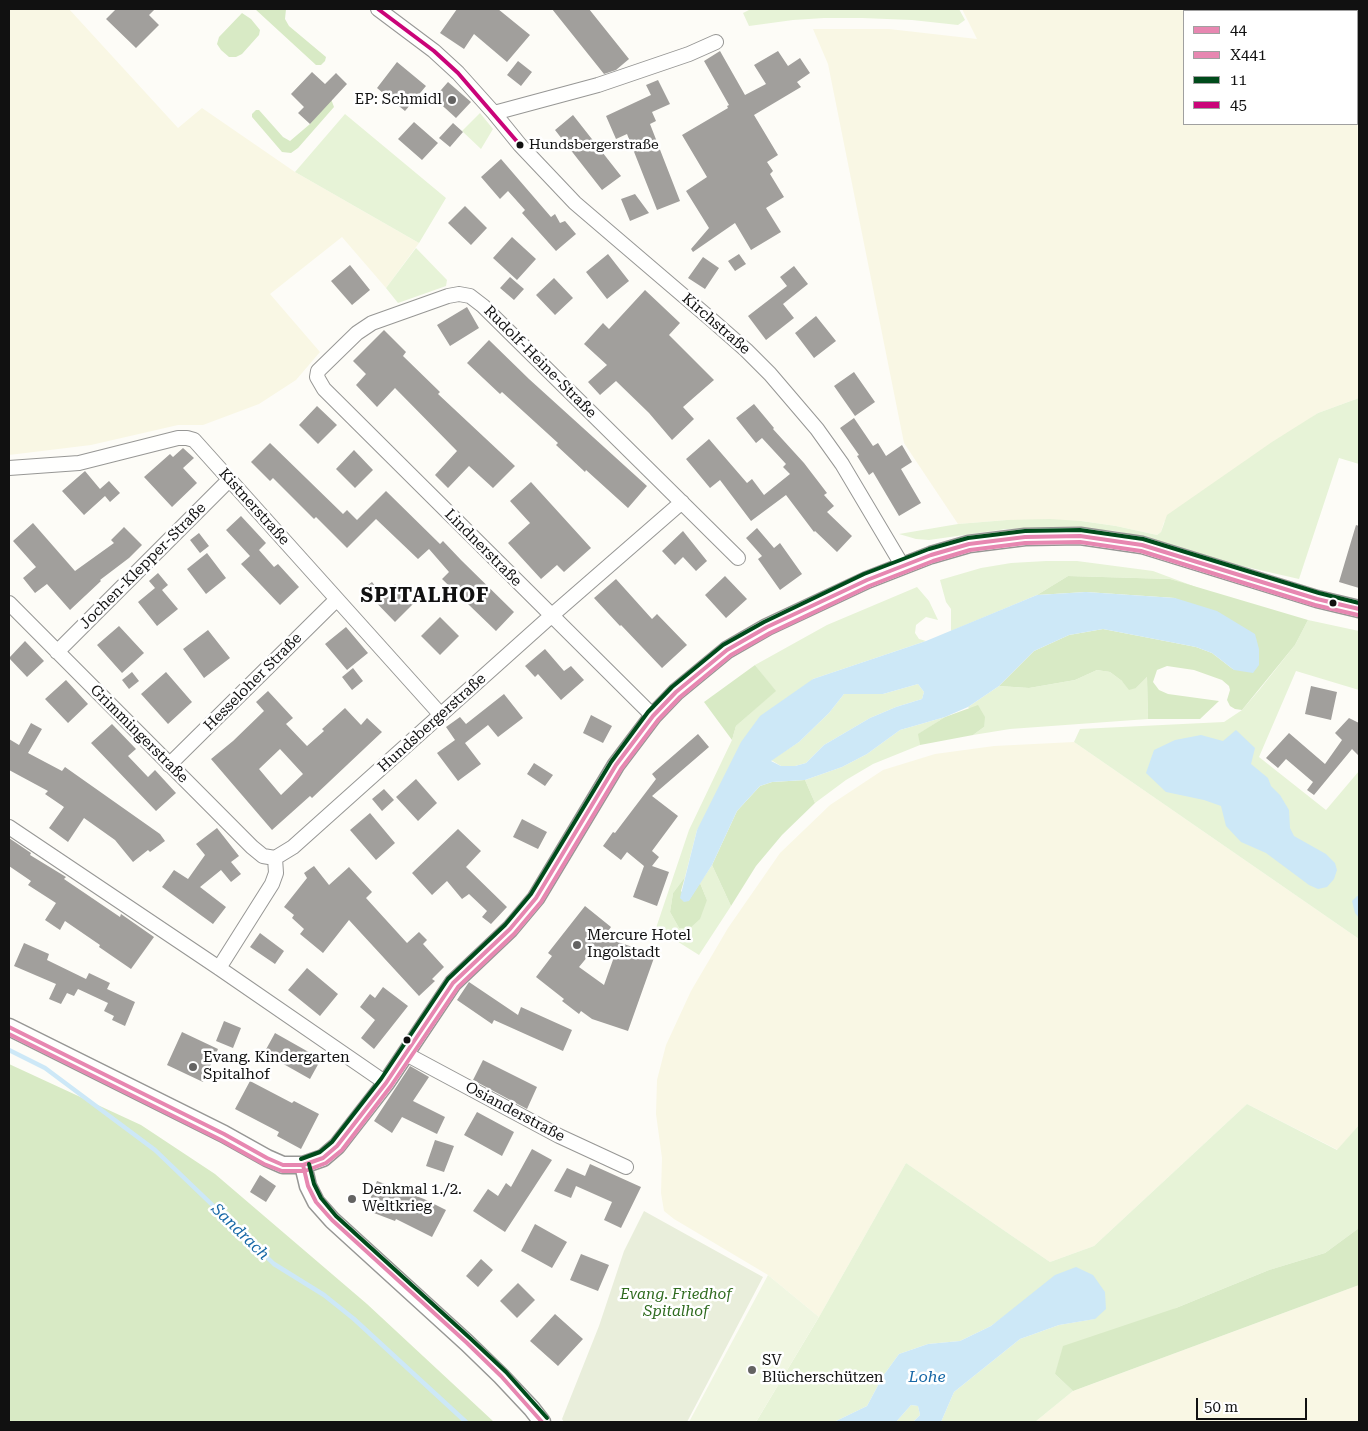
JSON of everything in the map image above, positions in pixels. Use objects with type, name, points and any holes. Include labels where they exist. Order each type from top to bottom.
[{"type":"street","name":"Kirchstraße","points":[[378,9],[434,51],[458,73],[520,145],[576,203],[720,326],[770,374],[817,429],[842,464],[902,565]]},
{"type":"street","points":[[494,113],[598,85],[689,54],[716,42]]},
{"type":"street","name":"Rudolf-Heine-Straße","points":[[317,378],[318,371],[323,364],[364,327],[448,296],[459,294],[470,296],[483,306],[738,558]]},
{"type":"street","name":"Lindnerstraße","points":[[317,378],[324,388],[653,716]]},
{"type":"street","name":"Kistnerstraße","points":[[9,468],[79,462],[178,438],[194,440],[441,715]]},
{"type":"street","name":"Jochen-Klepper-Straße","points":[[57,652],[229,480]]},
{"type":"street","name":"Hundsbergerstraße","points":[[275,858],[293,847],[551,616],[682,502]]},
{"type":"street","points":[[9,1027],[224,1134],[267,1158],[283,1165],[303,1165],[323,1158],[337,1146],[386,1083],[453,983],[505,934],[536,898],[616,765],[653,716],[676,692],[727,650],[767,627],[802,609],[902,565],[969,544],[1025,537],[1080,536],[1142,545],[1317,599],[1359,609]]},
{"type":"street","name":"Hesseloher Straße","points":[[170,765],[336,600]]},
{"type":"street","name":"Grimmingerstraße","points":[[9,603],[252,847],[263,856],[275,858]]},
{"type":"street","points":[[9,826],[386,1083]]},
{"type":"street","points":[[219,968],[272,884],[276,873],[275,858]]},
{"type":"street","name":"Osianderstraße","points":[[406,1054],[559,1136],[626,1167]]},
{"type":"street","points":[[303,1165],[308,1186],[316,1202],[332,1220],[467,1343],[501,1376],[542,1422]]},
{"type":"shaded area","points":[[9,9],[69,9],[178,128],[202,108],[295,172],[419,243],[386,288],[342,237],[270,294],[320,352],[296,380],[259,404],[203,425],[178,425],[91,445],[9,455]]},
{"type":"shaded area","points":[[962,9],[1359,9],[1359,398],[1318,413],[1164,522],[1161,532],[1157,535],[1081,521],[1007,520],[958,524],[904,443],[828,64],[813,29],[889,29],[977,39]]},
{"type":"shaded area","points":[[1074,742],[1359,939],[1359,1125],[1338,1150],[1247,1104],[1094,1246],[1050,1262],[906,1163],[819,1317],[768,1275],[674,1219],[664,1211],[661,1193],[662,1158],[656,1114],[657,1080],[666,1045],[691,991],[728,928],[780,853],[830,805],[883,770],[935,754],[994,746]]},
{"type":"shaded area","points":[[1359,1285],[1359,1422],[1035,1422],[1073,1391]]},
{"type":"green space","points":[[255,9],[286,9],[285,19],[289,26],[326,57],[325,61],[321,65],[316,65]]},
{"type":"green space","points":[[751,9],[959,9],[965,20],[958,25],[912,20],[824,18],[749,26],[743,13]]},
{"type":"green space","points":[[242,13],[251,19],[260,30],[259,35],[242,54],[236,57],[229,57],[217,44],[219,37]]},
{"type":"green space","points":[[331,99],[334,107],[298,148],[291,153],[282,152],[252,117],[256,110],[259,110],[283,137],[290,141],[310,124]]},
{"type":"green space","points":[[480,113],[493,129],[481,149],[462,131]]},
{"type":"green space","points":[[345,114],[446,198],[419,243],[295,172]]},
{"type":"green space","points":[[416,248],[447,280],[446,286],[398,303],[386,288]]},
{"type":"green space","points":[[1359,398],[1359,464],[1339,458],[1299,579],[1220,561],[1154,540],[1116,531],[1076,528],[1006,529],[929,540],[916,539],[899,534],[958,524],[1050,519],[1116,526],[1157,535],[1161,532],[1167,515],[1272,442],[1318,413]]},
{"type":"green space","points":[[1077,561],[1153,571],[1212,593],[1170,579],[1068,576],[1037,595],[951,631],[951,609],[946,602],[940,580],[981,568],[1011,563]]},
{"type":"green space","points":[[1068,576],[1170,579],[1308,620],[1295,645],[1242,710],[1230,706],[1227,700],[1230,690],[1229,686],[1222,680],[1194,670],[1167,666],[1157,670],[1153,682],[1159,690],[1168,694],[1219,701],[1200,719],[1148,719],[1147,677],[1136,688],[1129,690],[1122,681],[1110,672],[1097,670],[1075,680],[1029,688],[999,686],[1034,651],[1069,635],[1103,629],[1196,647],[1212,653],[1234,670],[1175,598],[1086,592],[1037,595]]},
{"type":"green space","points":[[917,587],[929,601],[938,620],[926,617],[916,625],[915,633],[919,639],[926,641],[813,679],[697,830],[685,877],[673,893],[670,912],[679,928],[707,900],[700,883],[712,865],[731,906],[699,955],[656,928],[689,830],[732,740],[736,726],[775,691],[755,665],[827,625]]},
{"type":"green space","points":[[1308,620],[1359,631],[1359,690],[1296,671],[1259,757],[1326,810],[1359,771],[1359,939],[1074,742],[1080,729],[1224,722],[1242,710],[1260,689],[1295,645]]},
{"type":"green space","points":[[755,665],[776,691],[736,726],[732,740],[704,702]]},
{"type":"green space","points":[[1097,670],[1110,672],[1136,688],[1147,677],[1148,719],[1010,729],[973,735],[984,727],[968,707],[999,686],[1029,688],[1075,680]]},
{"type":"green space","points":[[918,684],[924,692],[922,699],[870,718],[824,745],[806,763],[795,766],[781,766],[771,760],[799,742],[829,713],[844,694],[883,694]]},
{"type":"green space","points":[[978,705],[985,717],[984,727],[973,735],[920,745],[918,734],[945,717]]},
{"type":"green space","points":[[945,717],[919,734],[920,745],[873,764],[846,780],[815,803],[805,780],[842,767],[867,754],[900,730]]},
{"type":"green space","points":[[805,780],[815,803],[782,835],[756,866],[731,906],[712,865],[737,811],[760,786],[772,782]]},
{"type":"green space","points":[[685,877],[681,891],[689,900],[700,883],[707,900],[700,919],[690,928],[679,928],[670,912],[673,893]]},
{"type":"green space","points":[[9,1064],[141,1125],[215,1174],[367,1304],[494,1422],[9,1422]]},
{"type":"green space","points":[[1247,1104],[1337,1150],[1359,1125],[1359,1228],[1325,1253],[1269,1270],[1176,1308],[1055,1374],[1073,1391],[1035,1422],[941,1422],[954,1392],[1020,1339],[1059,1325],[1094,1319],[1021,1304],[991,1326],[960,1341],[928,1344],[899,1354],[883,1376],[867,1406],[834,1422],[756,1422],[819,1317],[906,1163],[1050,1262],[1094,1246]]},
{"type":"green space","name":"Evang. Friedhof Spitalhof","points":[[644,1211],[763,1277],[687,1422],[564,1422],[562,1419],[599,1326],[624,1251]]},
{"type":"green space","points":[[1359,1228],[1359,1285],[1073,1391],[1055,1374],[1063,1346],[1176,1308],[1269,1270],[1325,1253]]},
{"type":"green space","name":"SV Blücherschützen","points":[[768,1275],[819,1317],[756,1422],[689,1422]]},
{"type":"green space","points":[[911,1405],[918,1406],[920,1415],[913,1422],[896,1422]]},
{"type":"water","points":[[1086,592],[1175,598],[1217,611],[1255,634],[1259,649],[1259,665],[1253,673],[1234,670],[1212,653],[1196,647],[1103,629],[1069,635],[1034,651],[999,686],[968,707],[945,717],[900,730],[867,754],[842,767],[805,780],[772,782],[760,786],[737,811],[712,865],[689,901],[684,902],[680,898],[697,830],[741,742],[760,716],[813,679],[926,641],[1037,595]],"holes":[[[918,684],[924,692],[922,699],[870,718],[824,745],[806,763],[795,766],[781,766],[771,761],[799,742],[829,713],[844,694],[883,694]]]},
{"type":"water","points":[[1236,730],[1255,748],[1251,764],[1268,778],[1271,786],[1280,795],[1289,810],[1290,828],[1294,836],[1326,854],[1335,863],[1337,870],[1334,879],[1327,887],[1318,889],[1309,885],[1266,853],[1241,842],[1226,826],[1221,806],[1204,800],[1166,792],[1146,773],[1154,750],[1175,740],[1201,735],[1223,741]]},
{"type":"water","points":[[1359,896],[1359,918],[1355,913],[1352,901]]},
{"type":"water","name":"Lohe","points":[[1076,1267],[1093,1275],[1105,1292],[1106,1309],[1095,1319],[1059,1325],[1020,1339],[954,1392],[941,1422],[913,1422],[920,1415],[918,1406],[911,1405],[896,1422],[834,1422],[867,1406],[883,1376],[899,1354],[928,1344],[960,1341],[991,1326],[1055,1275]]},
{"type":"building","points":[[116,9],[155,9],[149,15],[159,25],[136,48],[106,19]]},
{"type":"building","points":[[457,9],[498,9],[530,35],[507,62],[474,34],[464,49],[440,33]]},
{"type":"building","points":[[552,9],[589,9],[629,59],[616,70],[604,74]]},
{"type":"building","points":[[720,51],[745,95],[766,84],[754,65],[778,51],[788,66],[800,58],[810,73],[797,82],[801,87],[754,115],[778,155],[767,162],[773,171],[770,174],[784,197],[766,208],[781,232],[751,250],[735,223],[693,252],[691,249],[709,228],[686,191],[707,177],[682,135],[728,108],[727,106],[729,105],[704,61]]},
{"type":"building","points":[[518,61],[532,72],[521,86],[507,75]]},
{"type":"building","points":[[397,62],[426,86],[405,111],[377,88]]},
{"type":"building","points":[[312,72],[325,84],[336,73],[347,84],[310,124],[298,113],[304,107],[291,94]]},
{"type":"building","points":[[658,80],[670,104],[652,112],[656,121],[650,124],[680,201],[657,210],[627,134],[616,139],[606,116],[651,95],[646,85]]},
{"type":"building","name":"EP: Schmidl","points":[[448,82],[471,102],[456,118],[434,98]]},
{"type":"building","points":[[573,115],[621,176],[602,190],[555,130]]},
{"type":"building","points":[[414,122],[438,143],[422,160],[398,139]]},
{"type":"building","points":[[453,123],[463,132],[450,147],[439,138]]},
{"type":"building","points":[[501,159],[551,217],[555,214],[560,223],[565,221],[576,234],[556,251],[522,213],[525,210],[508,191],[500,199],[481,177]]},
{"type":"building","points":[[635,194],[649,213],[630,221],[621,199]]},
{"type":"building","points":[[465,206],[487,228],[471,245],[448,223]]},
{"type":"building","points":[[512,237],[536,259],[517,280],[493,258]]},
{"type":"building","points":[[608,254],[629,281],[607,299],[586,272]]},
{"type":"building","points":[[739,254],[746,264],[735,271],[728,261]]},
{"type":"building","points":[[703,257],[719,268],[705,289],[688,278]]},
{"type":"building","points":[[350,265],[370,290],[352,305],[331,281]]},
{"type":"building","points":[[794,266],[808,284],[783,304],[794,318],[766,340],[748,316],[787,286],[780,277]]},
{"type":"building","points":[[510,277],[524,289],[514,300],[500,288]]},
{"type":"building","points":[[554,278],[573,298],[555,315],[536,295]]},
{"type":"building","points":[[645,290],[680,323],[669,335],[714,380],[683,407],[694,419],[672,440],[649,413],[616,381],[600,395],[588,382],[607,365],[584,344],[603,323],[609,329]]},
{"type":"building","points":[[467,307],[479,328],[450,346],[437,325]]},
{"type":"building","points":[[816,316],[836,341],[814,358],[795,333]]},
{"type":"building","points":[[384,330],[406,352],[403,356],[440,392],[438,394],[515,466],[493,488],[469,466],[448,488],[435,475],[457,451],[395,388],[377,407],[356,385],[366,374],[353,361]]},
{"type":"building","points":[[489,340],[647,486],[628,508],[586,470],[585,472],[556,445],[558,443],[467,363]]},
{"type":"building","points":[[854,372],[875,402],[855,416],[834,386]]},
{"type":"building","points":[[754,404],[827,493],[824,495],[834,506],[827,512],[852,536],[837,552],[814,532],[786,495],[751,521],[720,480],[710,488],[686,459],[709,439],[747,483],[752,479],[764,495],[790,474],[783,467],[786,464],[762,438],[756,443],[736,418]]},
{"type":"building","points":[[317,406],[337,425],[318,444],[299,425]]},
{"type":"building","points":[[854,418],[873,446],[878,443],[886,456],[902,445],[912,462],[901,469],[921,503],[899,516],[873,472],[869,475],[857,456],[859,455],[840,428]]},
{"type":"building","points":[[270,443],[343,514],[347,510],[357,520],[386,491],[440,544],[443,541],[514,612],[496,631],[442,579],[449,572],[429,549],[418,559],[376,519],[347,548],[316,517],[314,519],[273,478],[270,481],[251,462]]},
{"type":"building","points":[[183,448],[194,458],[183,468],[197,483],[172,507],[144,477],[170,454],[173,457]]},
{"type":"building","points":[[354,450],[373,470],[355,488],[336,469]]},
{"type":"building","points":[[85,471],[100,489],[109,481],[120,493],[110,502],[105,496],[84,515],[62,491]]},
{"type":"building","points":[[531,482],[591,548],[564,572],[557,565],[541,579],[508,543],[530,523],[510,501]]},
{"type":"building","points":[[241,516],[266,543],[259,550],[274,567],[278,564],[299,587],[280,605],[241,564],[250,556],[226,530]]},
{"type":"building","points":[[33,523],[75,571],[114,543],[111,540],[124,527],[142,545],[129,558],[100,580],[70,610],[47,584],[35,593],[23,578],[36,567],[13,541]]},
{"type":"building","points":[[1356,525],[1359,526],[1359,588],[1339,582]]},
{"type":"building","points":[[757,528],[774,548],[780,543],[802,574],[780,590],[758,559],[762,556],[746,538]]},
{"type":"building","points":[[683,531],[707,561],[696,571],[683,557],[675,565],[662,551]]},
{"type":"building","points":[[199,533],[209,546],[200,553],[190,540]]},
{"type":"building","points":[[207,553],[226,578],[206,594],[187,569]]},
{"type":"building","points":[[158,573],[168,585],[162,590],[178,609],[157,626],[138,602],[155,588],[149,581]]},
{"type":"building","points":[[725,576],[747,599],[726,618],[705,595]]},
{"type":"building","points":[[616,579],[652,619],[657,614],[687,645],[662,668],[594,598]]},
{"type":"building","points":[[372,582],[383,596],[395,584],[414,603],[395,622],[363,589]]},
{"type":"building","points":[[440,617],[459,636],[440,655],[421,636]]},
{"type":"building","points":[[119,626],[144,653],[122,673],[97,645]]},
{"type":"building","points":[[346,627],[368,653],[347,670],[325,644]]},
{"type":"building","points":[[208,630],[230,658],[204,678],[183,649]]},
{"type":"building","points":[[25,641],[44,661],[27,677],[9,658]]},
{"type":"building","points":[[545,649],[564,671],[571,666],[584,680],[561,700],[538,674],[535,677],[525,666]]},
{"type":"building","points":[[353,668],[363,681],[352,690],[342,677]]},
{"type":"building","points":[[132,672],[139,681],[129,689],[122,680]]},
{"type":"building","points":[[166,672],[192,702],[168,724],[141,694]]},
{"type":"building","points":[[66,680],[88,704],[68,723],[45,699]]},
{"type":"building","points":[[1311,686],[1337,692],[1331,720],[1305,714]]},
{"type":"building","points":[[268,691],[293,718],[286,724],[307,746],[345,708],[361,725],[367,718],[382,732],[312,798],[310,796],[272,830],[211,759],[264,711],[256,702]],"holes":[[[280,749],[303,774],[281,795],[259,769]]]},
{"type":"building","points":[[504,694],[523,718],[498,737],[488,725],[465,743],[481,764],[458,781],[437,753],[455,740],[446,727],[460,717],[466,724]]},
{"type":"building","points":[[591,715],[612,726],[603,743],[583,733]]},
{"type":"building","points":[[1349,718],[1359,723],[1359,756],[1352,749],[1314,795],[1307,790],[1313,782],[1286,759],[1278,768],[1266,758],[1289,733],[1325,764],[1342,740],[1335,733]]},
{"type":"building","points":[[31,723],[42,729],[28,753],[62,771],[65,767],[160,834],[165,841],[150,852],[148,850],[133,862],[115,840],[84,818],[68,842],[49,828],[64,807],[45,794],[48,791],[9,770],[9,739],[19,745]]},
{"type":"building","points":[[112,724],[136,749],[128,756],[148,777],[155,770],[176,793],[156,811],[91,743]]},
{"type":"building","points":[[698,734],[709,747],[652,796],[678,816],[652,851],[659,857],[652,866],[669,872],[657,906],[633,897],[644,866],[627,852],[621,860],[603,846],[656,779],[652,774]]},
{"type":"building","points":[[534,763],[553,775],[545,786],[527,774]]},
{"type":"building","points":[[416,779],[437,803],[418,821],[396,797]]},
{"type":"building","points":[[384,789],[394,800],[382,811],[372,799]]},
{"type":"building","points":[[370,813],[395,843],[376,860],[350,830]]},
{"type":"building","points":[[522,819],[547,832],[538,849],[513,837]]},
{"type":"building","points":[[217,828],[239,856],[231,862],[241,874],[231,882],[221,870],[200,887],[226,907],[213,924],[162,887],[174,870],[188,879],[205,855],[196,844]]},
{"type":"building","points":[[458,829],[481,851],[466,867],[507,907],[491,924],[482,917],[487,911],[469,894],[462,899],[447,881],[432,895],[412,873]]},
{"type":"building","points":[[9,838],[31,853],[30,855],[66,877],[64,879],[120,917],[121,914],[154,937],[131,969],[65,921],[60,930],[45,920],[56,903],[28,885],[31,881],[9,866]]},
{"type":"building","points":[[314,866],[329,885],[349,867],[372,892],[366,898],[407,943],[419,932],[427,940],[423,944],[444,967],[432,979],[435,981],[419,996],[349,920],[323,953],[300,934],[304,929],[292,918],[294,915],[284,907],[307,878],[304,873]]},
{"type":"building","points":[[585,906],[611,927],[604,937],[655,955],[628,1031],[592,1019],[581,1011],[579,1014],[562,1001],[564,999],[536,977],[552,956],[548,953]],"holes":[[[593,950],[614,957],[604,985],[579,967]]]},
{"type":"building","points":[[260,933],[284,951],[275,964],[250,947]]},
{"type":"building","points":[[24,943],[49,954],[47,960],[86,979],[89,973],[110,983],[107,989],[135,1002],[125,1026],[112,1020],[114,1016],[104,1011],[108,1003],[78,989],[74,996],[67,993],[61,1004],[49,999],[56,984],[14,966]]},
{"type":"building","points":[[307,968],[338,994],[320,1016],[288,990]]},
{"type":"building","points":[[469,982],[518,1015],[521,1007],[572,1030],[563,1051],[494,1020],[492,1024],[457,1000]]},
{"type":"building","points":[[383,987],[408,1006],[374,1049],[361,1038],[375,1020],[360,1007],[370,994],[375,998]]},
{"type":"building","points":[[224,1021],[241,1028],[233,1048],[216,1041]]},
{"type":"building","points":[[182,1032],[218,1049],[203,1082],[167,1065]]},
{"type":"building","points":[[275,1033],[321,1059],[310,1079],[264,1053]]},
{"type":"building","points":[[483,1060],[537,1087],[527,1109],[473,1080]]},
{"type":"building","points":[[410,1066],[429,1077],[413,1101],[445,1117],[437,1134],[402,1117],[392,1133],[374,1121]]},
{"type":"building","points":[[250,1081],[292,1103],[294,1101],[319,1114],[301,1149],[277,1136],[279,1132],[235,1109]]},
{"type":"building","points":[[477,1112],[514,1132],[502,1156],[464,1135]]},
{"type":"building","points":[[435,1140],[454,1146],[444,1172],[426,1166]]},
{"type":"building","points":[[532,1149],[552,1160],[505,1232],[473,1211],[488,1189],[498,1196],[506,1183],[511,1187]]},
{"type":"building","points":[[590,1164],[641,1187],[621,1228],[604,1220],[612,1202],[576,1186],[571,1198],[554,1191],[567,1168],[585,1176]]},
{"type":"building","points":[[260,1175],[276,1186],[266,1202],[250,1192]]},
{"type":"building","points":[[377,1181],[424,1199],[446,1210],[432,1237],[396,1219],[395,1221],[366,1210]]},
{"type":"building","points":[[535,1224],[567,1242],[552,1268],[521,1251]]},
{"type":"building","points":[[581,1254],[609,1265],[598,1291],[570,1280]]},
{"type":"building","points":[[481,1259],[493,1270],[478,1287],[466,1276]]},
{"type":"building","points":[[518,1283],[535,1300],[517,1318],[500,1301]]},
{"type":"building","points":[[555,1314],[583,1339],[558,1366],[530,1341]]},
{"type":"waterway","name":"Sandrach","points":[[9,1050],[45,1068],[155,1150],[274,1264],[324,1295],[354,1319],[466,1422]]},
{"type":"transit line","name":"45","points":[[378,9],[434,51],[458,73],[520,145]]},
{"type":"transit line","name":"11","points":[[301,1159],[320,1152],[332,1142],[381,1079],[448,979],[505,925],[531,894],[611,762],[648,712],[672,687],[723,645],[764,622],[864,574],[929,549],[968,538],[1025,531],[1080,530],[1143,539],[1319,593],[1359,603]]},
{"type":"transit line","name":"44","points":[[9,1027],[224,1134],[267,1158],[283,1165],[303,1165],[323,1158],[337,1146],[386,1083],[453,983],[510,929],[536,898],[616,765],[653,716],[676,692],[727,650],[767,627],[867,580],[931,555],[969,544],[1025,537],[1080,536],[1142,545],[1317,599],[1359,609]]},
{"type":"transit line","name":"X441","points":[[9,1034],[221,1140],[264,1164],[282,1171],[305,1171],[326,1163],[342,1150],[391,1086],[458,987],[514,934],[541,902],[621,769],[658,720],[680,697],[731,655],[770,633],[869,586],[933,561],[970,550],[1025,543],[1080,542],[1141,551],[1315,605],[1358,615]]},
{"type":"transit line","name":"11","points":[[309,1164],[314,1184],[321,1198],[336,1216],[506,1372],[547,1418]]},
{"type":"transit line","name":"44","points":[[303,1165],[308,1186],[316,1202],[332,1220],[467,1343],[501,1376],[542,1422]]},
{"type":"place","name":"EP: Schmidl","points":[[452,100]]},
{"type":"place","name":"Hundsbergerstraße","points":[[520,145]]},
{"type":"place","name":"Mercure Hotel Ingolstadt","points":[[577,945]]},
{"type":"place","name":"Evang. Kindergarten Spitalhof","points":[[193,1067]]},
{"type":"place","name":"Denkmal 1./2. Weltkrieg","points":[[352,1199]]},
{"type":"place","name":"SV Blücherschützen","points":[[752,1370]]},
{"type":"district","name":"SPITALHOF","points":[[425,596]]}]
